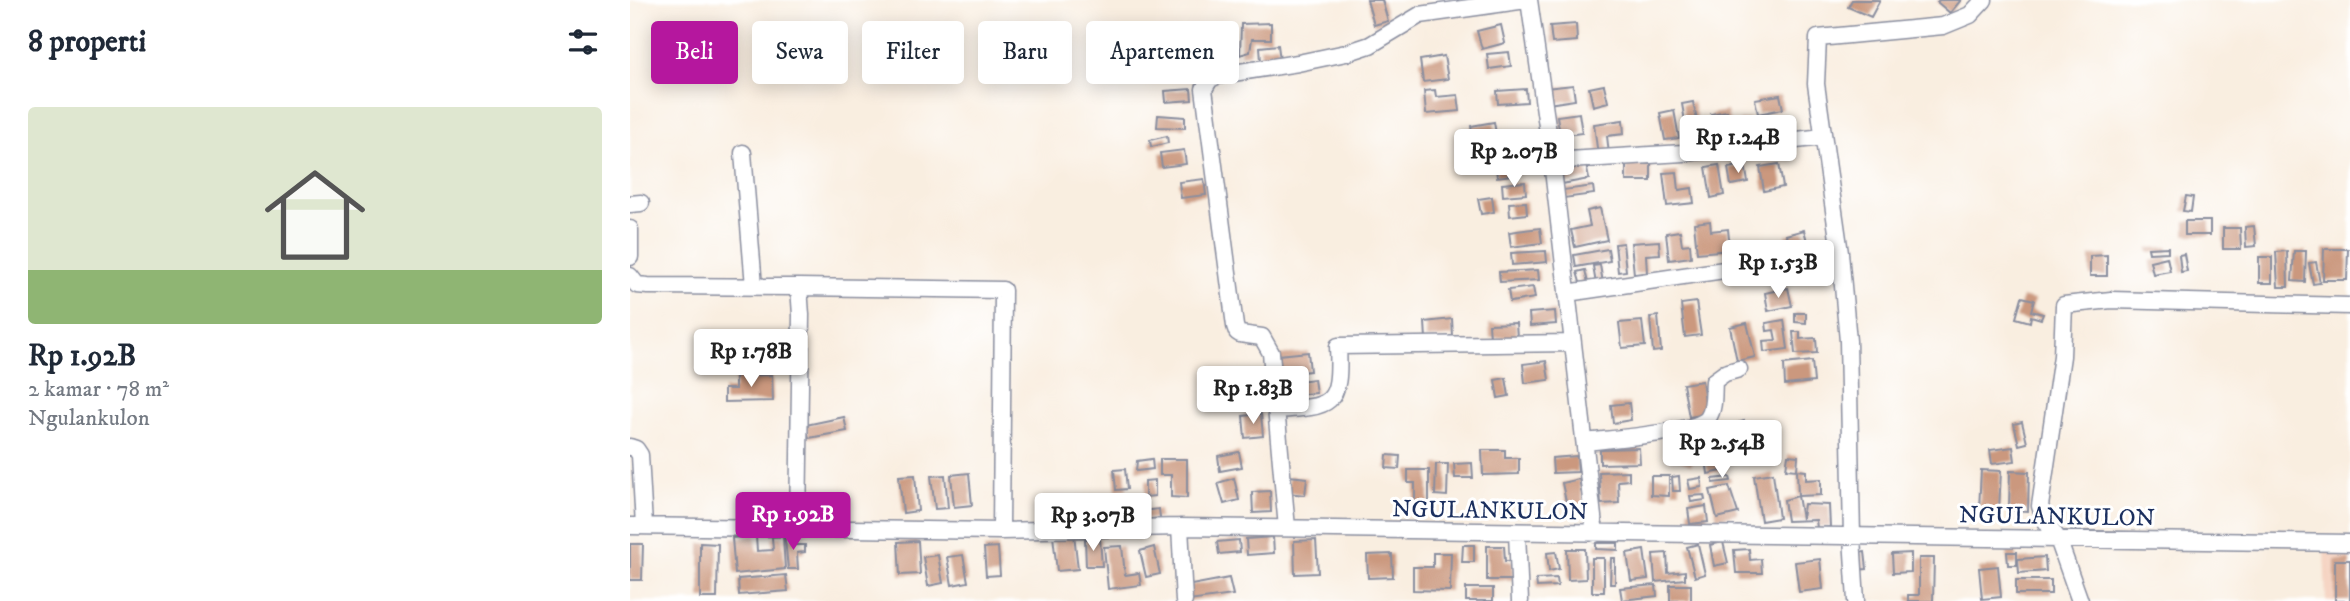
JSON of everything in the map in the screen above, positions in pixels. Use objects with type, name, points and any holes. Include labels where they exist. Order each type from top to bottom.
[{"type":"street","points":[[1287,528],[1270,349],[1262,337],[1240,334],[1235,326],[1204,89],[1210,79],[1220,75],[1298,63],[1370,45],[1420,15],[1527,0],[1552,161],[1595,534]]},
{"type":"street","points":[[1856,601],[1848,341],[1840,253],[1816,84],[1818,38],[1943,26],[1970,15],[1984,0]]},
{"type":"street","points":[[1552,161],[1683,153],[1823,137]]},
{"type":"street","points":[[743,153],[754,286]]},
{"type":"street","points":[[630,229],[630,257]]},
{"type":"street","points":[[1567,293],[1840,253]]},
{"type":"street","points":[[630,276],[637,285],[648,286],[1003,290],[1001,531]]},
{"type":"street","points":[[798,528],[801,315],[799,287]]},
{"type":"street","points":[[2080,601],[2058,539],[2045,520],[2040,506],[2063,356],[2064,304],[2112,300],[2350,306]]},
{"type":"street","points":[[1275,410],[1318,408],[1335,395],[1339,371],[1338,346],[1573,343]]},
{"type":"street","points":[[1584,442],[1682,430],[1701,425],[1713,407],[1714,381],[1725,373],[1739,369]]},
{"type":"street","points":[[630,447],[636,449],[640,455],[637,526]]},
{"type":"street","name":"NGULANKULON","points":[[637,526],[1001,531],[1180,527],[1287,528],[2350,543]]},
{"type":"street","points":[[1180,527],[1184,601]]},
{"type":"street","points":[[1517,533],[1520,601]]},
{"type":"shaded area","points":[[2324,546],[2350,547],[2350,601],[2326,601]]},
{"type":"building","points":[[1367,0],[1382,0],[1388,21],[1374,25]]},
{"type":"building","points":[[1852,0],[1880,0],[1871,17],[1848,7]]},
{"type":"building","points":[[1961,0],[1950,13],[1937,2]]},
{"type":"building","points":[[1271,23],[1271,39],[1252,39],[1250,52],[1240,55],[1241,24]]},
{"type":"building","points":[[1576,24],[1577,41],[1552,43],[1550,26]]},
{"type":"building","points":[[1501,25],[1505,43],[1482,49],[1477,31]]},
{"type":"building","points":[[1278,45],[1280,60],[1261,61],[1260,47]]},
{"type":"building","points":[[1509,52],[1511,66],[1489,69],[1487,54]]},
{"type":"building","points":[[1444,56],[1448,79],[1423,82],[1420,60]]},
{"type":"building","points":[[1573,85],[1575,100],[1548,104],[1546,88]]},
{"type":"building","points":[[1604,85],[1608,102],[1593,106],[1589,88]]},
{"type":"building","points":[[1191,89],[1192,100],[1166,102],[1165,91]]},
{"type":"building","points":[[1526,89],[1527,102],[1498,104],[1497,91]]},
{"type":"building","points":[[1435,90],[1436,97],[1458,95],[1460,111],[1426,114],[1424,91]]},
{"type":"building","points":[[1780,95],[1783,109],[1758,114],[1755,99]]},
{"type":"building","points":[[1693,102],[1698,125],[1686,127],[1682,104]]},
{"type":"building","points":[[1674,110],[1679,138],[1665,140],[1660,113]]},
{"type":"building","points":[[1727,111],[1731,129],[1721,131],[1724,144],[1705,148],[1702,135],[1715,133],[1711,114]]},
{"type":"building","points":[[1579,113],[1582,133],[1560,136],[1557,116]]},
{"type":"building","points":[[1158,115],[1185,117],[1185,128],[1157,127]]},
{"type":"building","points":[[1749,119],[1753,141],[1742,143],[1739,121]]},
{"type":"building","points":[[1623,120],[1624,134],[1607,136],[1609,154],[1598,156],[1594,124]]},
{"type":"building","points":[[1494,122],[1496,134],[1473,138],[1471,126]]},
{"type":"building","points":[[1167,136],[1168,143],[1151,147],[1150,140]]},
{"type":"building","points":[[1499,144],[1500,150],[1522,147],[1523,157],[1488,162],[1486,146]]},
{"type":"building","points":[[1184,150],[1186,164],[1162,167],[1160,153]]},
{"type":"building","points":[[1585,160],[1589,179],[1562,184],[1559,165]]},
{"type":"building","points":[[1626,164],[1651,164],[1651,181],[1626,181]]},
{"type":"building","points":[[1779,164],[1783,187],[1764,191],[1760,167]]},
{"type":"building","points":[[1719,165],[1724,195],[1711,198],[1706,167]]},
{"type":"building","points":[[1745,165],[1748,182],[1731,185],[1728,168]]},
{"type":"building","points":[[1520,166],[1521,174],[1497,177],[1496,168]]},
{"type":"building","points":[[1677,172],[1679,190],[1692,188],[1694,203],[1667,206],[1663,173]]},
{"type":"building","points":[[1204,179],[1206,195],[1181,198],[1179,182]]},
{"type":"building","points":[[1525,182],[1526,194],[1503,196],[1502,184]]},
{"type":"building","points":[[1593,186],[1594,194],[1564,198],[1563,190]]},
{"type":"building","points":[[2186,196],[2193,197],[2191,212],[2183,211]]},
{"type":"building","points":[[1492,197],[1494,212],[1481,214],[1478,199]]},
{"type":"building","points":[[1526,202],[1527,214],[1510,216],[1509,203]]},
{"type":"building","points":[[1600,208],[1607,240],[1575,247],[1571,230],[1590,226],[1587,211]]},
{"type":"building","points":[[1710,221],[1711,231],[1728,229],[1730,250],[1697,253],[1694,223]]},
{"type":"building","points":[[2185,221],[2210,221],[2210,235],[2185,235]]},
{"type":"building","points":[[2254,226],[2256,246],[2246,247],[2245,227]]},
{"type":"building","points":[[1540,228],[1542,243],[1511,247],[1509,232]]},
{"type":"building","points":[[2223,228],[2240,228],[2241,249],[2223,249]]},
{"type":"building","points":[[1804,230],[1808,245],[1790,250],[1786,235]]},
{"type":"building","points":[[1680,231],[1682,245],[1690,244],[1691,257],[1669,260],[1666,233]]},
{"type":"building","points":[[1659,241],[1660,254],[1646,255],[1647,273],[1634,274],[1631,243]]},
{"type":"building","points":[[1623,243],[1626,271],[1618,272],[1615,244]]},
{"type":"building","points":[[2168,247],[2168,252],[2149,253],[2148,248]]},
{"type":"building","points":[[1608,249],[1610,261],[1576,267],[1574,255]]},
{"type":"building","points":[[2324,249],[2348,249],[2347,280],[2323,280]]},
{"type":"building","points":[[1546,251],[1547,262],[1512,265],[1511,253]]},
{"type":"building","points":[[2287,251],[2288,287],[2278,287],[2276,252]]},
{"type":"building","points":[[2294,251],[2306,251],[2305,282],[2292,281]]},
{"type":"building","points":[[2184,254],[2187,271],[2181,272],[2179,255]]},
{"type":"building","points":[[2107,255],[2107,276],[2090,276],[2090,256]]},
{"type":"building","points":[[2167,257],[2170,271],[2153,274],[2150,261]]},
{"type":"building","points":[[2259,257],[2272,257],[2272,283],[2259,283]]},
{"type":"building","points":[[1800,262],[1804,274],[1779,281],[1775,270]]},
{"type":"building","points":[[2316,262],[2320,283],[2313,284],[2309,263]]},
{"type":"building","points":[[1600,265],[1603,283],[1596,284],[1593,266]]},
{"type":"building","points":[[1538,270],[1539,280],[1500,282],[1499,272]]},
{"type":"building","points":[[1585,270],[1589,287],[1582,289],[1577,272]]},
{"type":"building","points":[[1533,287],[1535,298],[1510,302],[1508,290]]},
{"type":"building","points":[[1788,288],[1792,306],[1768,311],[1765,293]]},
{"type":"building","points":[[2022,297],[2034,300],[2031,311],[2043,314],[2041,319],[2031,316],[2030,322],[2016,318]]},
{"type":"building","points":[[1696,302],[1701,335],[1685,337],[1681,304]]},
{"type":"building","points":[[1555,311],[1556,324],[1530,326],[1529,313]]},
{"type":"building","points":[[1795,313],[1806,313],[1806,323],[1795,322]]},
{"type":"building","points":[[1658,316],[1661,351],[1653,352],[1650,317]]},
{"type":"building","points":[[1452,319],[1453,336],[1426,339],[1425,322]]},
{"type":"building","points":[[1784,320],[1788,349],[1764,352],[1763,341],[1776,340],[1774,330],[1767,331],[1766,323]]},
{"type":"building","points":[[1642,321],[1645,346],[1622,348],[1619,323]]},
{"type":"building","points":[[1516,323],[1517,337],[1490,338],[1489,324]]},
{"type":"building","points":[[1747,323],[1755,357],[1737,361],[1730,327]]},
{"type":"building","points":[[1793,332],[1800,332],[1800,339],[1816,338],[1817,353],[1795,354]]},
{"type":"building","points":[[1308,352],[1310,371],[1280,374],[1279,355]]},
{"type":"building","points":[[1546,361],[1549,380],[1525,383],[1523,364]]},
{"type":"building","points":[[1812,361],[1814,382],[1785,385],[1784,364]]},
{"type":"building","points":[[772,375],[773,401],[724,402],[724,389],[735,389],[735,376]]},
{"type":"building","points":[[1506,378],[1509,396],[1498,398],[1495,380]]},
{"type":"building","points":[[1314,379],[1316,393],[1292,395],[1291,382]]},
{"type":"building","points":[[1702,381],[1707,414],[1689,417],[1683,384]]},
{"type":"building","points":[[1629,403],[1631,420],[1613,423],[1611,405]]},
{"type":"building","points":[[1261,414],[1263,436],[1245,438],[1243,416]]},
{"type":"building","points":[[844,417],[847,431],[809,438],[806,425]]},
{"type":"building","points":[[1744,421],[1749,439],[1733,443],[1728,426]]},
{"type":"building","points":[[2022,422],[2027,443],[2019,445],[2014,424]]},
{"type":"building","points":[[1673,439],[1698,450],[1691,465],[1666,455]]},
{"type":"building","points":[[2013,447],[2015,461],[1992,464],[1990,450]]},
{"type":"building","points":[[1639,448],[1640,463],[1600,464],[1600,449]]},
{"type":"building","points":[[1482,450],[1505,450],[1505,458],[1519,458],[1519,474],[1483,475]]},
{"type":"building","points":[[1239,452],[1242,467],[1220,471],[1218,456]]},
{"type":"building","points":[[1387,455],[1400,456],[1399,469],[1386,468]]},
{"type":"building","points":[[1788,455],[1798,456],[1797,470],[1786,469]]},
{"type":"building","points":[[1577,456],[1578,472],[1553,473],[1552,458]]},
{"type":"building","points":[[1724,457],[1726,470],[1708,474],[1706,459]]},
{"type":"building","points":[[1152,459],[1153,469],[1136,471],[1137,461]]},
{"type":"building","points":[[1160,459],[1187,459],[1187,498],[1171,497],[1171,475],[1160,475]]},
{"type":"building","points":[[1472,463],[1473,478],[1455,478],[1454,464]]},
{"type":"building","points":[[1436,464],[1448,464],[1447,496],[1435,495]]},
{"type":"building","points":[[1125,469],[1127,489],[1116,490],[1114,470]]},
{"type":"building","points":[[1408,470],[1429,470],[1429,505],[1415,505],[1415,483],[1408,483]]},
{"type":"building","points":[[1797,470],[1806,471],[1806,480],[1821,479],[1821,495],[1798,496]]},
{"type":"building","points":[[1981,470],[2001,471],[1999,510],[1979,509]]},
{"type":"building","points":[[1629,471],[1629,480],[1618,481],[1619,503],[1601,504],[1599,472]]},
{"type":"building","points":[[2010,471],[2029,472],[2028,511],[2009,510]]},
{"type":"building","points":[[969,473],[972,505],[954,507],[951,475]]},
{"type":"building","points":[[1773,473],[1779,518],[1761,521],[1754,476]]},
{"type":"building","points":[[915,475],[918,511],[903,513],[899,476]]},
{"type":"building","points":[[945,475],[948,508],[935,509],[931,476]]},
{"type":"building","points":[[1289,476],[1307,478],[1305,495],[1287,493]]},
{"type":"building","points":[[1651,476],[1669,476],[1669,496],[1651,495]]},
{"type":"building","points":[[1679,476],[1680,491],[1673,491],[1672,477]]},
{"type":"building","points":[[1730,477],[1731,481],[1713,483],[1713,479]]},
{"type":"building","points":[[1234,478],[1239,500],[1224,504],[1218,483]]},
{"type":"building","points":[[1701,478],[1702,487],[1690,489],[1688,480]]},
{"type":"building","points":[[1579,479],[1585,508],[1568,511],[1562,483]]},
{"type":"building","points":[[1155,480],[1155,496],[1145,497],[1145,481]]},
{"type":"building","points":[[1729,486],[1738,513],[1717,518],[1710,490]]},
{"type":"building","points":[[1270,491],[1271,512],[1253,513],[1252,492]]},
{"type":"building","points":[[1704,495],[1705,500],[1691,502],[1690,496]]},
{"type":"building","points":[[1798,496],[1802,519],[1804,504],[1829,505],[1830,527],[1817,528],[1816,520],[1787,521],[1784,500]]},
{"type":"building","points":[[1706,506],[1708,522],[1690,524],[1688,509]]},
{"type":"building","points":[[1159,509],[1160,518],[1142,520],[1141,511]]},
{"type":"building","points":[[1074,534],[1078,569],[1057,571],[1053,536]]},
{"type":"building","points":[[756,536],[757,551],[773,550],[772,537],[783,536],[785,569],[735,574],[732,538]]},
{"type":"building","points":[[796,537],[796,545],[805,545],[805,552],[797,553],[798,569],[788,569],[785,538]]},
{"type":"building","points":[[1273,537],[1274,553],[1247,555],[1246,539]]},
{"type":"building","points":[[1085,539],[1100,539],[1102,566],[1086,566]]},
{"type":"building","points":[[1239,540],[1240,552],[1219,554],[1217,542]]},
{"type":"building","points":[[1316,540],[1318,573],[1295,574],[1294,541]]},
{"type":"building","points":[[918,541],[920,574],[900,575],[898,542]]},
{"type":"building","points":[[1723,542],[1728,563],[1714,566],[1710,545]]},
{"type":"building","points":[[700,543],[718,544],[717,598],[700,598]]},
{"type":"building","points":[[1596,543],[1618,543],[1618,550],[1596,549]]},
{"type":"building","points":[[630,544],[643,544],[642,580],[630,580]]},
{"type":"building","points":[[1698,544],[1705,574],[1695,577],[1687,547]]},
{"type":"building","points":[[1463,545],[1474,545],[1474,562],[1462,562]]},
{"type":"building","points":[[1122,546],[1125,575],[1139,573],[1141,585],[1108,589],[1104,547]]},
{"type":"building","points":[[1487,546],[1504,546],[1505,561],[1513,561],[1513,580],[1487,580]]},
{"type":"building","points":[[998,547],[1000,575],[986,576],[984,548]]},
{"type":"building","points":[[1154,547],[1160,574],[1146,577],[1140,551]]},
{"type":"building","points":[[1567,549],[1585,549],[1586,579],[1568,580]]},
{"type":"building","points":[[1749,549],[1750,560],[1761,559],[1762,573],[1736,573],[1734,550]]},
{"type":"building","points":[[1644,550],[1648,579],[1631,581],[1627,553]]},
{"type":"building","points":[[1556,552],[1559,569],[1549,571],[1547,553]]},
{"type":"building","points":[[1865,552],[1867,569],[1855,570],[1854,553]]},
{"type":"building","points":[[2007,552],[2017,552],[2017,565],[2008,565]]},
{"type":"building","points":[[1433,553],[1451,553],[1450,591],[1413,590],[1413,567],[1433,567]]},
{"type":"building","points":[[1667,553],[1668,573],[1685,571],[1685,579],[1655,582],[1653,554]]},
{"type":"building","points":[[1911,553],[1911,572],[1893,573],[1892,554]]},
{"type":"building","points":[[1392,554],[1393,577],[1368,578],[1367,555]]},
{"type":"building","points":[[938,555],[943,583],[928,586],[923,557]]},
{"type":"building","points":[[963,555],[968,582],[952,585],[947,557]]},
{"type":"building","points":[[2045,557],[2046,571],[2019,573],[2018,559]]},
{"type":"building","points":[[1592,558],[1604,558],[1604,592],[1592,592]]},
{"type":"building","points":[[1611,558],[1615,558],[1615,584],[1610,584]]},
{"type":"building","points":[[1919,558],[1934,558],[1933,601],[1908,601],[1908,595],[1919,595]]},
{"type":"building","points":[[1820,559],[1823,589],[1799,592],[1795,562]]},
{"type":"building","points":[[2335,560],[2350,560],[2350,601],[2335,601]]},
{"type":"building","points":[[1998,566],[2001,597],[1982,599],[1979,568]]},
{"type":"building","points":[[786,575],[788,591],[739,595],[738,579]]},
{"type":"building","points":[[1229,578],[1233,595],[1189,601],[1186,586]]},
{"type":"building","points":[[1557,578],[1558,586],[1537,587],[1536,579]]},
{"type":"building","points":[[2016,580],[2051,580],[2051,594],[2016,594]]},
{"type":"building","points":[[1656,585],[1657,596],[1622,600],[1620,588]]},
{"type":"building","points":[[1670,585],[1691,585],[1691,601],[1670,601]]},
{"type":"building","points":[[1466,588],[1493,588],[1493,601],[1466,601]]}]
